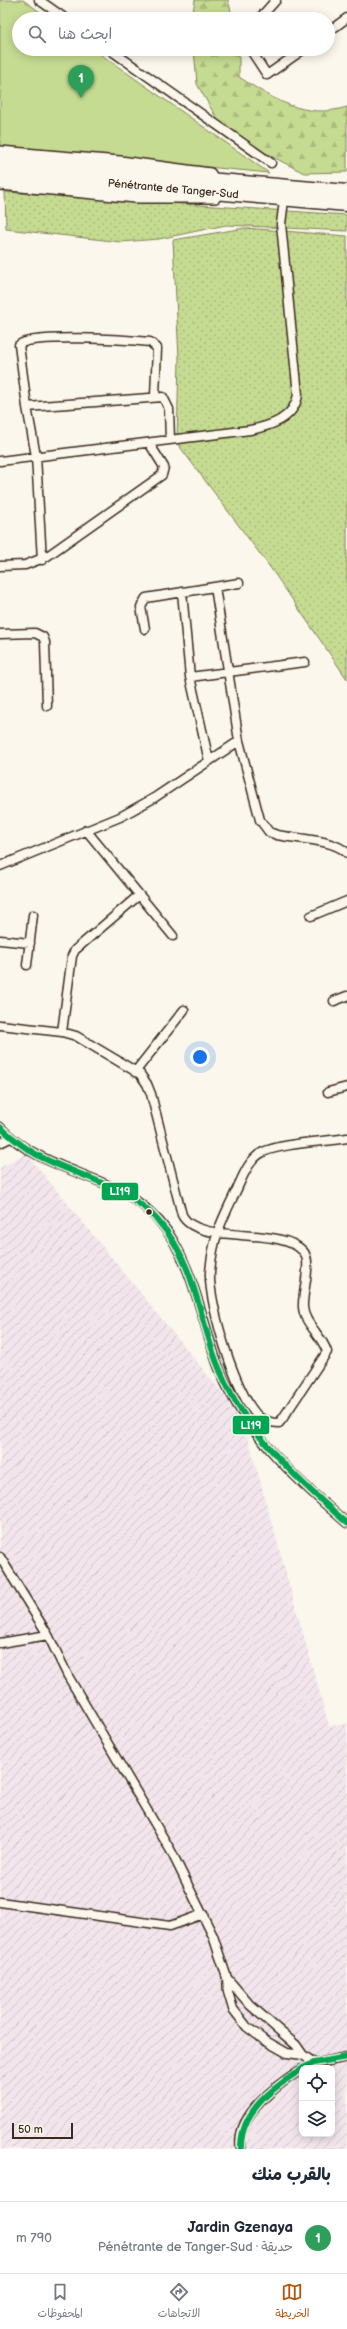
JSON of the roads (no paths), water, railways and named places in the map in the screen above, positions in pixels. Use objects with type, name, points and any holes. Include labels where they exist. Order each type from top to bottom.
[{"type":"highway","name":"Pénétrante de Tanger-Sud","points":[[0,162],[200,180],[237,181],[347,192]]},
{"type":"highway","name":"Pénétrante de Tanger-Sud","points":[[0,173],[200,190],[236,196],[347,204]]},
{"type":"street","points":[[39,0],[56,12]]},
{"type":"street","points":[[265,12],[276,0]]},
{"type":"street","points":[[335,27],[347,18]]},
{"type":"street","points":[[119,56],[271,163]]},
{"type":"street","points":[[255,56],[268,75],[294,56]]},
{"type":"street","points":[[0,152],[146,165],[222,176],[237,181]]},
{"type":"street","points":[[0,184],[156,198],[236,196]]},
{"type":"street","points":[[0,461],[258,429],[284,418],[295,407],[297,389],[281,224],[284,200]]},
{"type":"street","points":[[42,560],[36,456],[18,351],[19,345],[25,340],[53,338],[153,344],[157,348],[155,396]]},
{"type":"street","points":[[27,407],[155,396],[163,397],[167,403],[170,440]]},
{"type":"street","points":[[0,566],[25,565],[42,560],[162,475],[164,467],[149,443]]},
{"type":"street","points":[[145,629],[141,607],[146,598],[239,583]]},
{"type":"street","points":[[215,587],[239,741],[260,820],[270,832],[277,836],[332,844],[342,848],[347,853]]},
{"type":"street","points":[[182,592],[190,677],[209,761]]},
{"type":"street","points":[[0,634],[35,633],[43,637],[45,642],[47,706]]},
{"type":"street","points":[[190,677],[305,662]]},
{"type":"street","points":[[0,866],[120,817],[138,807],[239,741]]},
{"type":"street","points":[[86,830],[138,896],[173,936]]},
{"type":"street","points":[[62,1032],[72,956],[75,950],[138,896]]},
{"type":"street","points":[[311,916],[347,901]]},
{"type":"street","points":[[27,965],[33,915]]},
{"type":"street","points":[[0,940],[30,943]]},
{"type":"street","points":[[334,1001],[347,996]]},
{"type":"street","points":[[135,1072],[184,1010]]},
{"type":"street","points":[[0,1025],[62,1032],[79,1038],[142,1077],[150,1090],[182,1215],[191,1226],[216,1232],[286,1242],[298,1247],[308,1257],[303,1310],[320,1337],[327,1352],[279,1422],[264,1420],[255,1413],[248,1402],[232,1368],[211,1291],[210,1274],[216,1232],[247,1167],[262,1152],[347,1138]]},
{"type":"street","points":[[328,1092],[347,1087]]},
{"type":"street","points":[[0,1127],[10,1138],[44,1160],[94,1179],[135,1199],[159,1220],[174,1241],[187,1269],[217,1363],[243,1416],[256,1433],[288,1468],[347,1523]]},
{"type":"street","points":[[0,1143],[10,1138]]},
{"type":"street","points":[[0,1557],[48,1635],[72,1682],[170,1851],[203,1914],[213,1936],[227,1978],[230,2000],[240,2019],[275,2047],[303,2056],[314,2063]]},
{"type":"street","points":[[0,1643],[48,1635]]},
{"type":"street","points":[[0,1902],[170,1926],[203,1914]]},
{"type":"street","points":[[227,1978],[250,2005],[296,2045],[303,2056]]},
{"type":"street","points":[[310,2065],[347,2057]]},
{"type":"street","points":[[240,2149],[241,2132],[251,2114],[267,2095],[299,2071]]},
{"type":"place","name":"Jardin Gzenaya","points":[[81,98]]}]
